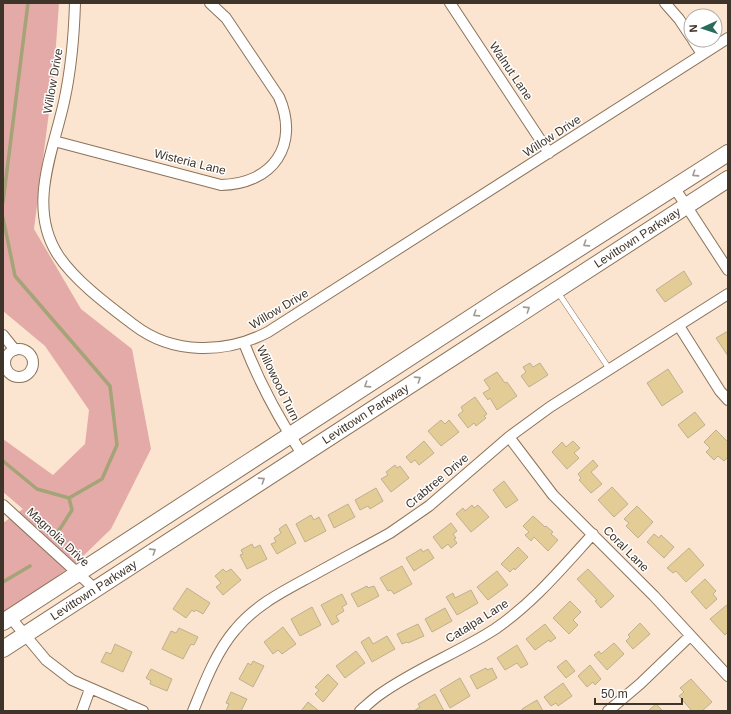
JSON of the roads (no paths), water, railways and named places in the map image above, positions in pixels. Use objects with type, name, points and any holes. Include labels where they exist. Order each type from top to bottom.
[{"type":"main road","name":"Levittown Parkway","points":[[7,620],[290,435],[728,153]]},
{"type":"main road","name":"Levittown Parkway","points":[[3,649],[728,179]]},
{"type":"street","name":"Willow Drive","points":[[75,3],[72,62],[64,103],[45,178],[43,209],[46,225],[57,254],[66,266],[92,291],[120,314],[139,329],[157,338],[176,345],[196,348],[224,347],[244,343],[268,332],[728,38]]},
{"type":"street","name":"Wisteria Lane","points":[[54,141],[221,185],[235,185],[244,183],[264,172],[274,162],[285,142],[285,110],[279,97],[226,18],[210,3]]},
{"type":"street","name":"Walnut Lane","points":[[450,3],[549,153]]},
{"type":"street","points":[[665,3],[683,25]]},
{"type":"street","points":[[698,48],[702,54]]},
{"type":"street","points":[[674,188],[728,270]]},
{"type":"street","name":"Crabtree Drive","points":[[193,711],[206,680],[227,641],[235,629],[254,610],[275,596],[390,533],[407,522],[429,506],[509,437],[550,407],[728,294]]},
{"type":"street","points":[[679,326],[720,391],[728,400]]},
{"type":"street","points":[[3,335],[15,350]]},
{"type":"street","name":"Willowood Turn","points":[[244,343],[254,368],[290,435],[302,454]]},
{"type":"street","name":"Coral Lane","points":[[509,437],[553,494],[654,596],[728,676]]},
{"type":"street","name":"Magnolia Drive","points":[[3,505],[95,589]]},
{"type":"street","name":"Catalpa Lane","points":[[360,711],[392,686],[483,636],[522,608],[535,598],[593,534]]},
{"type":"street","points":[[7,620],[25,634],[46,660],[72,680],[142,711]]},
{"type":"street","points":[[608,711],[640,684],[690,636]]},
{"type":"street","points":[[82,711],[90,689]]},
{"type":"lane","points":[[556,290],[610,370]]},
{"type":"waterway","points":[[3,202],[28,3]]},
{"type":"waterway","points":[[3,218],[15,276],[110,386],[117,445],[102,479],[69,498],[37,489],[3,461]]},
{"type":"waterway","points":[[58,532],[72,510],[69,498]]},
{"type":"waterway","points":[[3,582],[30,566]]}]
